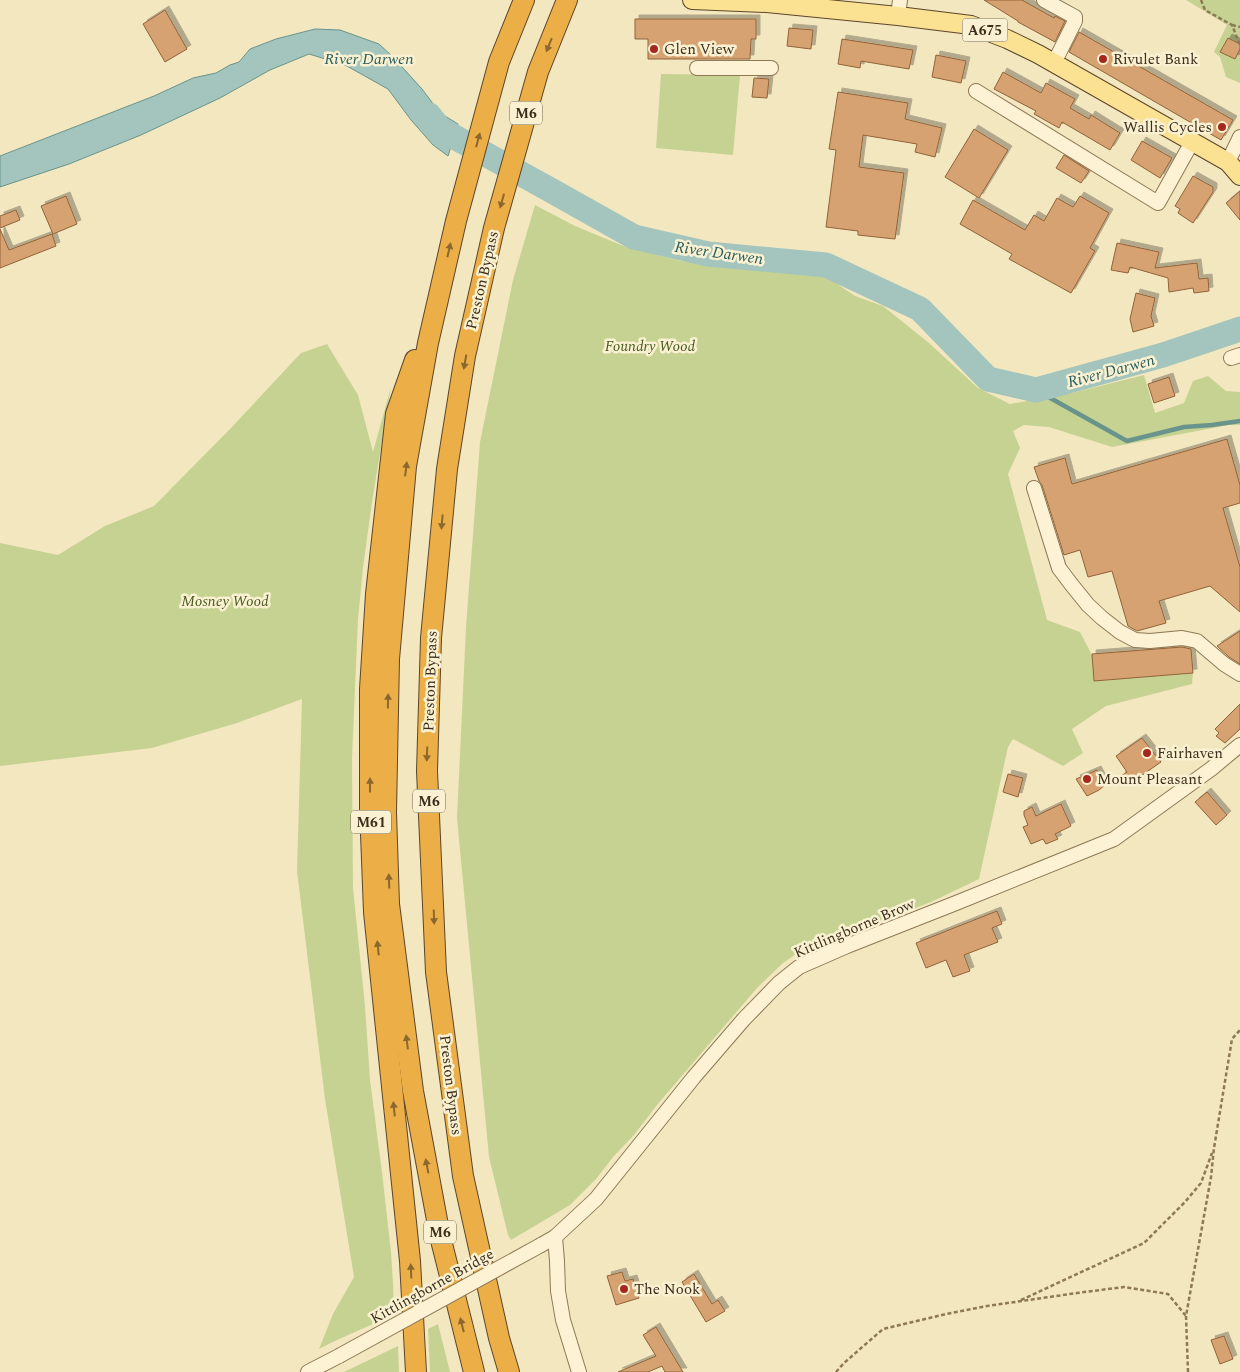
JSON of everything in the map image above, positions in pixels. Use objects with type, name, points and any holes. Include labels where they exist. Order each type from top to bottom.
[{"type":"highway","name":"M6","points":[[474,1372],[440,1236],[413,1091],[389,904],[386,812],[389,659],[406,466],[428,343],[456,221],[499,62],[524,0]]},
{"type":"highway","name":"Preston Bypass","points":[[509,1372],[499,1338],[462,1176],[436,972],[427,771],[432,638],[447,469],[465,356],[494,228],[538,72],[567,0]]},
{"type":"highway","name":"M61","points":[[416,1372],[410,1261],[374,912],[370,808],[370,689],[376,594],[396,414],[442,280]]},
{"type":"main road","name":"A675","points":[[692,0],[899,8],[971,25],[1007,39],[1054,63],[1228,162],[1240,176]]},
{"type":"street","points":[[1044,0],[1075,18],[1054,63]]},
{"type":"street","points":[[697,68],[771,68]]},
{"type":"street","points":[[976,91],[1158,202],[1192,142]]},
{"type":"street","points":[[1228,162],[1240,137]]},
{"type":"street","points":[[1034,488],[1060,568],[1088,605],[1102,618],[1120,632],[1135,640],[1150,641],[1182,638],[1197,641],[1224,664],[1240,674]]},
{"type":"street","name":"Kittlingborne Brow","points":[[541,1245],[554,1238],[596,1198],[744,1020],[779,983],[799,967],[1114,839],[1211,769],[1240,745]]},
{"type":"street","points":[[554,1238],[560,1300],[579,1372]]},
{"type":"street","name":"Kittlingborne Bridge","points":[[308,1372],[541,1245]]},
{"type":"path","points":[[1201,0],[1205,10],[1232,25],[1240,27]]},
{"type":"path","points":[[1232,25],[1240,45]]},
{"type":"path","points":[[1188,1372],[1186,1316],[1211,1177],[1232,1039],[1240,1030]]},
{"type":"path","points":[[1018,1302],[1144,1243],[1201,1183],[1214,1148]]},
{"type":"path","points":[[836,1372],[883,1329],[946,1314],[1018,1302],[1124,1287],[1168,1294],[1186,1316]]},
{"type":"green space","points":[[1186,0],[1240,0],[1240,83],[1226,77],[1220,57],[1214,52],[1227,25]]},
{"type":"green space","points":[[661,74],[740,75],[733,155],[656,148]]},
{"type":"green space","name":"Foundry Wood","points":[[535,205],[575,226],[626,247],[681,261],[827,277],[855,296],[883,306],[929,343],[978,388],[1010,404],[1076,392],[1144,375],[1155,413],[1184,403],[1193,381],[1208,376],[1226,391],[1240,392],[1240,425],[1229,425],[1112,447],[1049,427],[1024,425],[1013,431],[1020,448],[1008,474],[1047,620],[1080,632],[1092,655],[1094,681],[1193,673],[1192,684],[1106,706],[1072,729],[1083,753],[1063,766],[1013,739],[1008,747],[979,879],[931,902],[799,952],[783,963],[757,988],[596,1179],[570,1205],[511,1240],[508,1235],[489,1157],[457,818],[466,627],[480,442],[513,280]]},
{"type":"green space","name":"Mosney Wood","points":[[327,344],[358,395],[373,452],[391,387],[363,568],[358,619],[352,758],[353,888],[365,1006],[370,1080],[391,1252],[394,1314],[319,1349],[333,1314],[354,1277],[325,1099],[297,871],[302,699],[237,723],[152,748],[0,766],[0,543],[58,555],[105,526],[154,506],[301,353]]},
{"type":"green space","points":[[438,1324],[450,1372],[430,1372],[428,1329]]},
{"type":"green space","points":[[398,1346],[399,1372],[344,1372]]},
{"type":"water","name":"River Darwen","points":[[315,29],[340,30],[379,44],[393,57],[422,89],[440,113],[458,124],[448,156],[433,145],[388,89],[345,65],[309,54],[270,70],[220,98],[141,135],[69,164],[0,187],[0,156],[154,96],[193,78],[216,73],[239,62],[250,49],[276,39]]},
{"type":"building","points":[[984,0],[1022,0],[1054,18],[1055,16],[1065,21],[1055,42],[1018,22]]},
{"type":"building","points":[[165,10],[187,49],[165,62],[143,24]]},
{"type":"building","name":"Glen View","points":[[635,19],[756,19],[756,39],[751,39],[750,59],[648,59],[648,39],[635,39]]},
{"type":"building","points":[[789,28],[813,30],[811,49],[787,46]]},
{"type":"building","points":[[1079,32],[1233,120],[1221,140],[1069,52]]},
{"type":"building","points":[[1228,38],[1240,44],[1240,49],[1235,59],[1220,52]]},
{"type":"building","points":[[842,39],[913,50],[909,69],[861,61],[860,68],[838,64]]},
{"type":"building","points":[[936,55],[966,61],[961,83],[932,77]]},
{"type":"building","points":[[1003,72],[1041,93],[1046,83],[1075,99],[1070,108],[1089,119],[1091,115],[1120,133],[1110,150],[1062,122],[1059,128],[1034,114],[1036,111],[994,89]]},
{"type":"building","points":[[754,78],[769,79],[767,98],[752,97]]},
{"type":"building","points":[[838,92],[908,103],[905,119],[942,128],[935,157],[915,152],[917,144],[863,135],[859,167],[904,173],[895,239],[858,235],[858,231],[826,227],[836,150],[829,149]]},
{"type":"building","points":[[974,129],[1008,150],[979,198],[945,177]]},
{"type":"building","points":[[1142,141],[1172,158],[1160,178],[1131,160]]},
{"type":"building","points":[[1064,155],[1089,171],[1081,183],[1056,168]]},
{"type":"building","points":[[1193,176],[1213,187],[1213,192],[1193,223],[1178,213],[1180,209],[1175,206]]},
{"type":"building","points":[[1240,191],[1240,220],[1226,203]]},
{"type":"building","points":[[66,196],[77,224],[53,234],[41,206]]},
{"type":"building","points":[[1080,196],[1109,213],[1090,248],[1095,251],[1071,293],[1009,259],[1012,254],[960,224],[973,200],[1025,230],[1034,215],[1044,221],[1057,198],[1073,207]]},
{"type":"building","points":[[16,210],[20,220],[0,228],[0,216]]},
{"type":"building","points":[[0,229],[9,250],[52,234],[56,246],[0,268]]},
{"type":"building","points":[[1117,243],[1159,252],[1155,268],[1197,263],[1199,279],[1208,278],[1209,291],[1194,293],[1193,288],[1169,292],[1168,278],[1130,267],[1128,273],[1111,270]]},
{"type":"building","points":[[1136,293],[1155,298],[1151,316],[1154,326],[1133,332],[1130,319]]},
{"type":"building","points":[[1169,377],[1175,396],[1154,403],[1148,384]]},
{"type":"building","points":[[1227,439],[1240,485],[1240,503],[1223,508],[1240,567],[1240,612],[1210,586],[1159,601],[1166,623],[1137,631],[1128,626],[1112,571],[1088,577],[1080,550],[1064,555],[1042,485],[1034,467],[1065,458],[1072,484]]},
{"type":"building","points":[[1240,631],[1240,664],[1217,646]]},
{"type":"building","points":[[1182,647],[1191,649],[1193,673],[1094,681],[1092,654]]},
{"type":"building","points":[[1240,704],[1240,729],[1225,743],[1216,736],[1219,733],[1215,729]]},
{"type":"building","points":[[1142,738],[1161,762],[1128,785],[1121,776],[1127,772],[1116,756]]},
{"type":"building","name":"Mount Pleasant","points":[[1097,770],[1105,785],[1087,796],[1076,779]]},
{"type":"building","points":[[1008,774],[1023,778],[1018,797],[1003,792]]},
{"type":"building","points":[[1207,792],[1227,815],[1216,825],[1195,802]]},
{"type":"building","points":[[1061,804],[1071,826],[1055,834],[1058,839],[1046,844],[1043,839],[1031,844],[1023,827],[1028,825],[1024,811],[1032,807],[1036,816]]},
{"type":"building","points":[[997,911],[1002,924],[992,928],[998,942],[964,955],[970,971],[953,977],[946,960],[926,968],[916,943]]},
{"type":"building","name":"The Nook","points":[[622,1272],[625,1281],[633,1279],[639,1298],[616,1305],[607,1276]]},
{"type":"building","points":[[694,1274],[712,1304],[718,1300],[725,1311],[706,1322],[682,1282]]},
{"type":"building","points":[[656,1327],[683,1372],[665,1372],[662,1366],[648,1372],[618,1372],[656,1356],[643,1335]]},
{"type":"building","points":[[1224,1336],[1233,1359],[1220,1364],[1211,1340]]},
{"type":"waterway","name":"River Darwen","points":[[429,115],[440,129],[634,237],[708,254],[826,265],[920,309],[988,379],[1036,390],[1163,355],[1240,329]]},
{"type":"waterway","points":[[1036,390],[1127,441],[1184,427],[1240,421]]},
{"type":"place","name":"Glen View","points":[[654,49]]},
{"type":"place","name":"Rivulet Bank","points":[[1103,59]]},
{"type":"place","name":"Wallis Cycles","points":[[1222,127]]},
{"type":"place","name":"Fairhaven","points":[[1147,753]]},
{"type":"place","name":"Mount Pleasant","points":[[1087,779]]},
{"type":"place","name":"The Nook","points":[[624,1289]]}]
